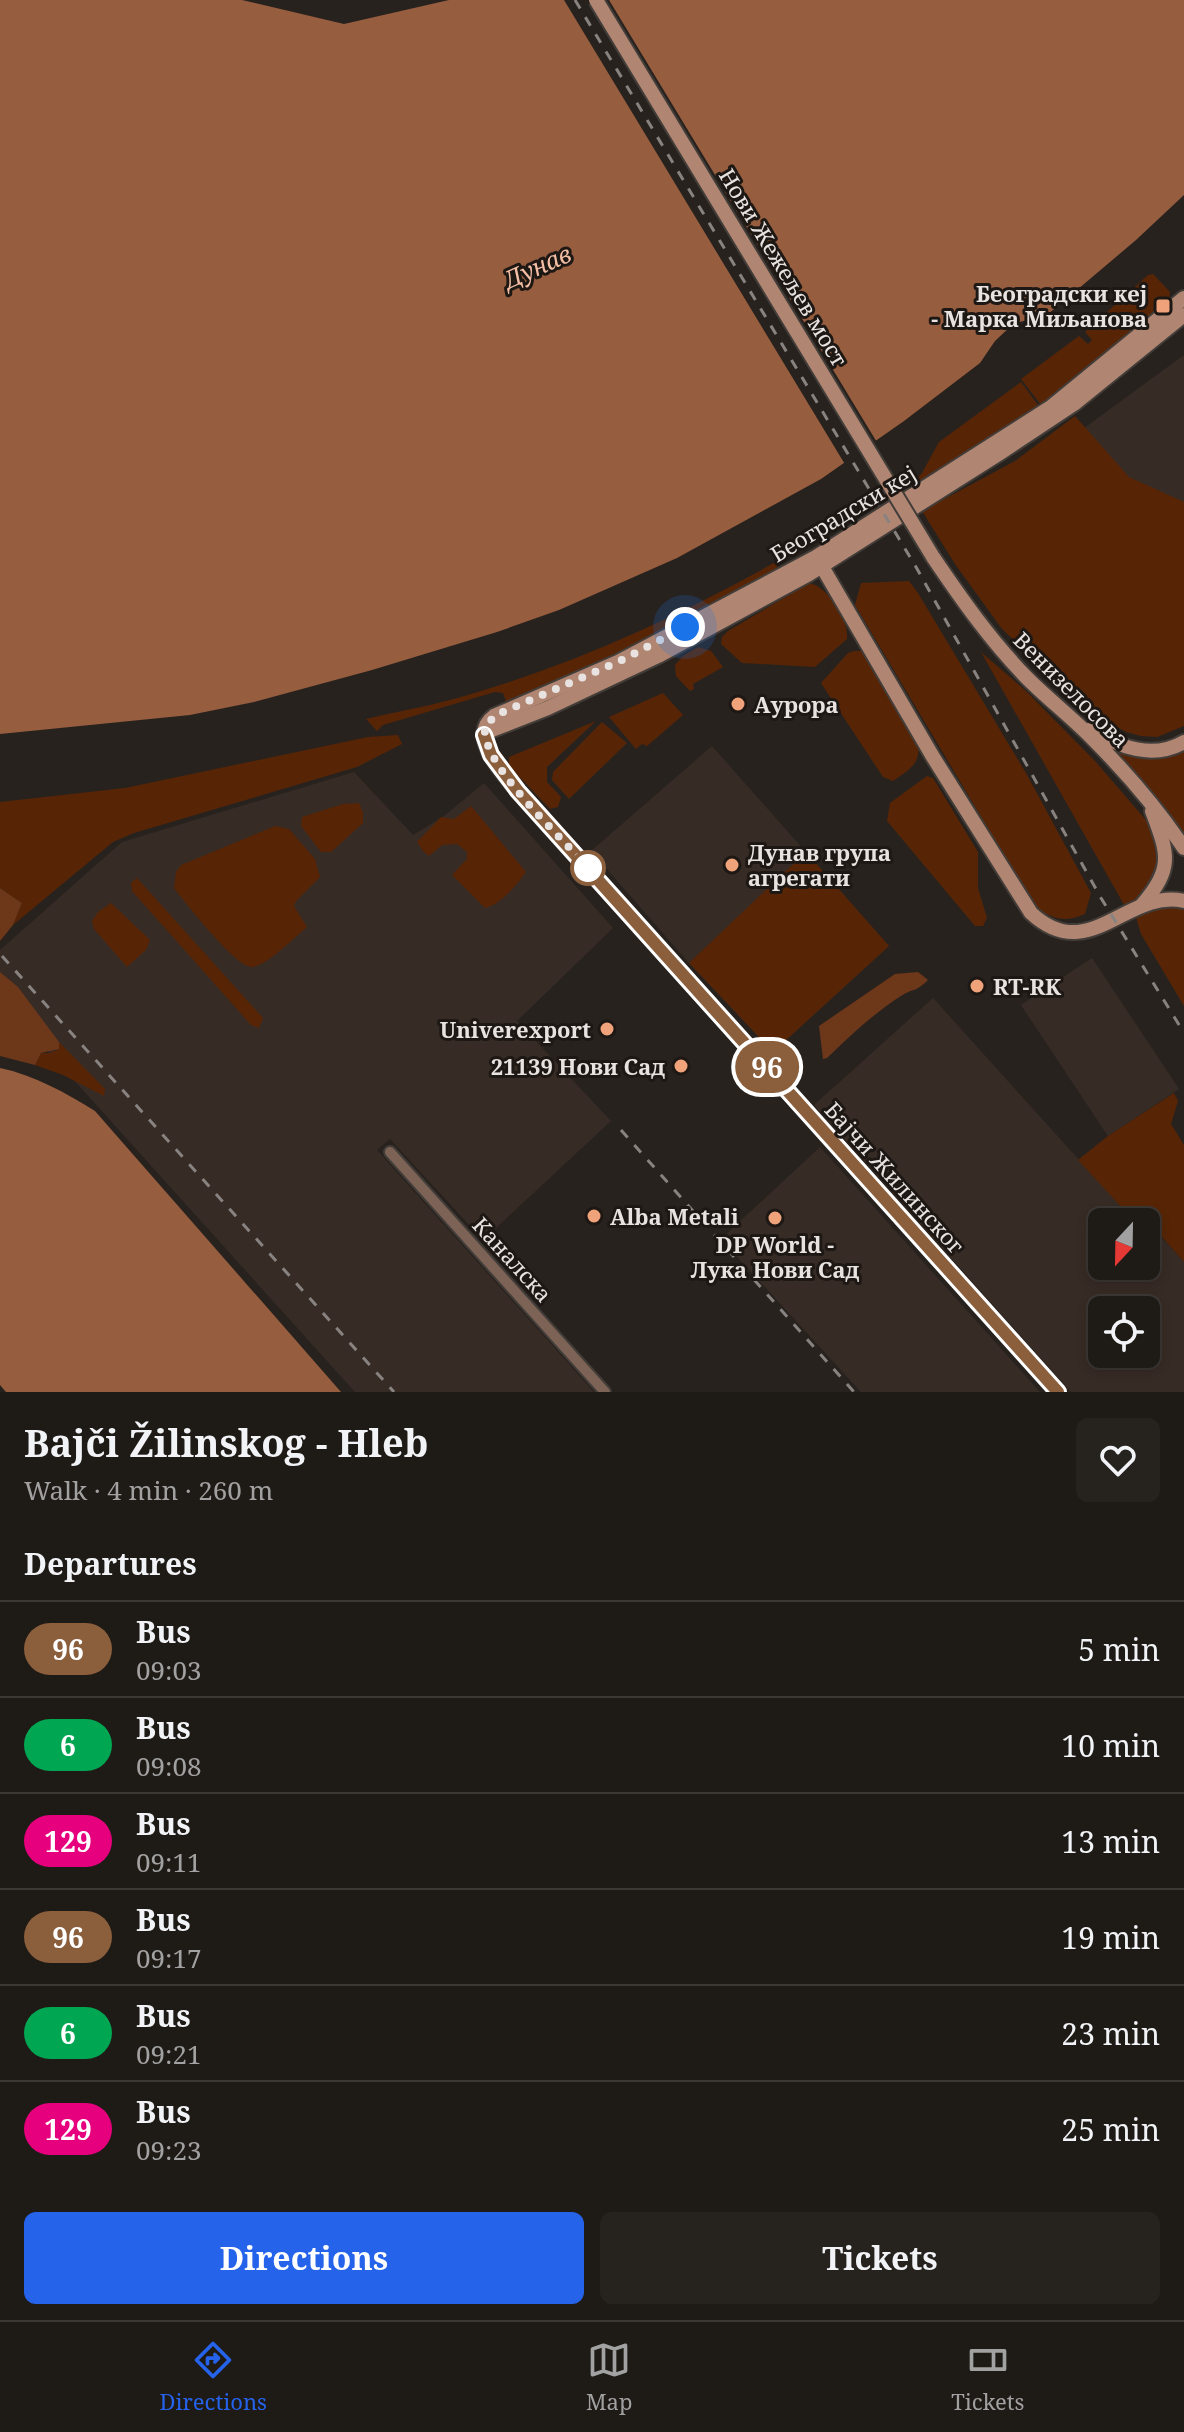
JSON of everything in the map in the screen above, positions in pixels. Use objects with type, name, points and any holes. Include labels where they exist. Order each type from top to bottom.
[{"type":"main road","name":"Нови Жежељев мост","points":[[596,0],[933,557]]},
{"type":"main road","name":"Београдски кеј","points":[[819,562],[1051,407],[1184,298]]},
{"type":"main road","name":"Београдски кеј","points":[[484,735],[489,720],[496,721],[819,562],[1074,404],[1184,315]]},
{"type":"main road","name":"Венизелосова","points":[[933,557],[988,634],[1028,678],[1090,736],[1148,801],[1184,848]]},
{"type":"main road","points":[[819,562],[933,757],[1031,913],[1055,929],[1083,932],[1160,900],[1184,901]]},
{"type":"main road","points":[[1066,714],[1112,741],[1135,750],[1156,750],[1184,742]]},
{"type":"main road","name":"Бајчи Жилинског","points":[[484,735],[491,755],[518,791],[1058,1392]]},
{"type":"main road","points":[[1139,908],[1156,889],[1165,869],[1164,848],[1148,801]]},
{"type":"street","name":"Каналска","points":[[390,1152],[605,1392]]},
{"type":"shaded area","points":[[1153,274],[1170,292],[1169,300],[1161,304],[1158,313],[1071,386],[1041,405],[1021,379],[1079,336],[1088,344],[1092,340],[1085,332],[1148,275]]},
{"type":"shaded area","points":[[1184,355],[1184,506],[1137,487],[1083,429]]},
{"type":"shaded area","points":[[1021,382],[1040,408],[912,494],[908,489],[922,473],[939,442]]},
{"type":"shaded area","points":[[1075,416],[1129,477],[1184,502],[1184,726],[1157,737],[1126,732],[1098,716],[1080,703],[1002,629],[955,564],[922,511],[1015,461]]},
{"type":"shaded area","points":[[781,559],[775,571],[609,660],[507,704],[503,693],[495,692],[383,725],[377,731],[366,719],[456,699],[589,653],[706,599]]},
{"type":"shaded area","points":[[909,581],[1026,773],[1091,893],[1085,914],[1060,919],[1036,909],[855,605],[861,583]]},
{"type":"shaded area","points":[[809,583],[830,597],[847,631],[847,639],[815,667],[742,663],[721,644],[722,637],[728,631]]},
{"type":"shaded area","points":[[698,647],[711,651],[723,667],[693,684],[694,689],[690,691],[676,676],[675,665]]},
{"type":"shaded area","points":[[862,651],[867,658],[918,746],[915,762],[893,781],[883,777],[821,683],[848,653]]},
{"type":"shaded area","points":[[981,652],[1026,691],[1095,761],[1152,827],[1162,855],[1155,886],[1127,910]]},
{"type":"shaded area","points":[[663,693],[683,715],[647,746],[642,744],[636,749],[609,717]]},
{"type":"shaded area","points":[[596,721],[547,767],[547,782],[561,797],[558,807],[550,809],[509,766],[509,757]]},
{"type":"shaded area","points":[[602,722],[627,743],[569,799],[552,780],[553,772]]},
{"type":"shaded area","points":[[398,735],[402,744],[357,767],[134,833],[113,842],[13,925],[22,903],[0,888],[0,802],[125,788],[368,737]]},
{"type":"shaded area","points":[[712,746],[889,946],[773,1052],[689,963],[591,851]]},
{"type":"shaded area","points":[[1109,748],[1146,757],[1184,751],[1184,839]]},
{"type":"shaded area","points":[[354,772],[413,835],[444,816],[484,783],[613,928],[517,1021],[611,1121],[483,1240],[390,1139],[377,1150],[594,1392],[355,1392],[0,998],[0,950],[122,842]]},
{"type":"shaded area","points":[[927,776],[933,778],[978,852],[978,888],[987,918],[983,926],[975,926],[887,821],[890,803]]},
{"type":"shaded area","points":[[359,803],[363,823],[331,852],[321,852],[301,826],[302,817],[343,804]]},
{"type":"shaded area","points":[[471,806],[526,872],[502,899],[485,908],[452,875],[467,859],[467,852],[457,844],[442,845],[429,856],[417,842],[441,817],[454,819]]},
{"type":"shaded area","points":[[275,826],[289,829],[315,859],[320,877],[294,906],[307,927],[273,957],[252,967],[223,946],[174,888],[176,872],[181,865]]},
{"type":"shaded area","points":[[806,852],[889,946],[773,1052],[689,963]]},
{"type":"shaded area","points":[[137,878],[263,1018],[259,1028],[251,1025],[132,891],[131,883]]},
{"type":"shaded area","points":[[0,888],[22,903],[13,925],[0,941]]},
{"type":"shaded area","points":[[111,903],[150,940],[146,950],[127,967],[94,929],[92,921],[98,912]]},
{"type":"shaded area","points":[[1177,903],[1184,906],[1184,1006],[1141,934],[1136,917],[1150,908]]},
{"type":"shaded area","points":[[1092,958],[1179,1089],[1108,1136],[1021,1005]]},
{"type":"shaded area","points":[[0,972],[18,987],[59,1042],[59,1049],[41,1053],[35,1065],[0,1056]]},
{"type":"shaded area","points":[[918,972],[928,980],[881,1010],[823,1059],[819,1026],[895,974]]},
{"type":"shaded area","points":[[933,998],[1122,1208],[1088,1208],[1088,1280],[1160,1280],[1160,1236],[1184,1262],[1184,1392],[1071,1392],[814,1105]]},
{"type":"shaded area","points":[[59,1042],[105,1089],[104,1096],[35,1065],[41,1053],[59,1049]]},
{"type":"shaded area","points":[[1174,1093],[1178,1101],[1171,1124],[1184,1145],[1184,1262],[1160,1235],[1160,1208],[1122,1208],[1078,1160],[1108,1136]]},
{"type":"shaded area","points":[[820,1147],[1040,1392],[861,1392],[721,1239]]},
{"type":"water","name":"Дунав","points":[[0,0],[242,0],[344,24],[449,0],[1184,0],[1184,195],[1058,306],[1040,320],[1012,325],[995,341],[980,363],[904,421],[821,479],[677,558],[559,610],[497,632],[254,702],[190,715],[0,734]]},
{"type":"water","points":[[0,1068],[49,1085],[95,1111],[341,1392],[6,1392],[0,1385]]},
{"type":"pier","points":[[564,0],[609,0],[878,444],[846,466]]},
{"type":"railway","points":[[575,0],[916,567],[1101,898],[1184,1033]]},
{"type":"railway","points":[[2,956],[394,1392]]},
{"type":"railway","points":[[621,1130],[854,1392]]},
{"type":"bus line","name":"96","points":[[484,735],[491,755],[518,791],[1058,1392]]},
{"type":"place","name":"Београдски кеј - Марка Миљанова","points":[[1163,306]]},
{"type":"place","name":"Аурора","points":[[738,704]]},
{"type":"place","name":"Дунав група агрегати","points":[[732,865]]},
{"type":"place","name":"RT-RK","points":[[977,986]]},
{"type":"place","name":"Univerexport","points":[[607,1029]]},
{"type":"place","name":"21139 Нови Сад","points":[[681,1066]]},
{"type":"place","name":"Alba Metali","points":[[594,1216]]},
{"type":"place","name":"DP World - Лука Нови Сад","points":[[775,1218]]},
{"type":"route","points":[[588,868],[499,768],[486,744],[485,728],[494,716],[618,662],[685,627]]}]
